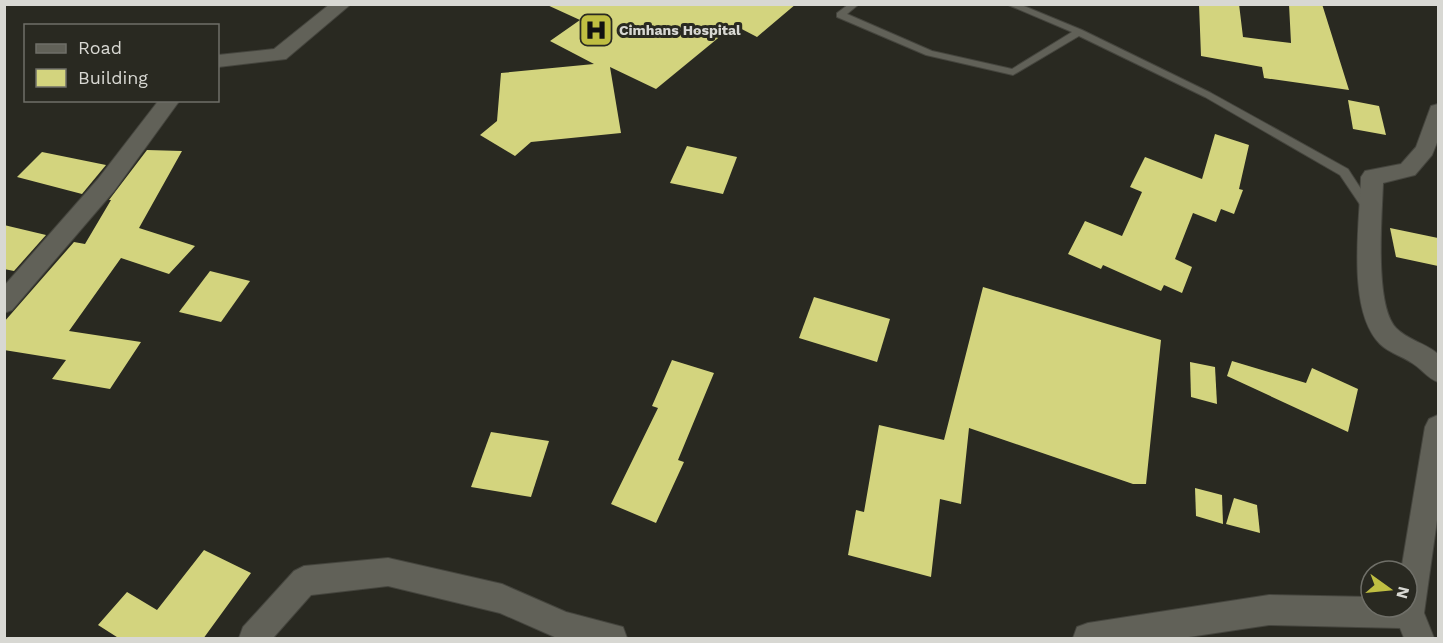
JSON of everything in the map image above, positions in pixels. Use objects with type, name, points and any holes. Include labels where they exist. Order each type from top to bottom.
[{"type":"street","points":[[219,61],[279,55],[342,4]]},
{"type":"street","points":[[4,303],[106,185],[168,102]]},
{"type":"street","points":[[1438,111],[1425,150],[1408,170],[1372,177],[1372,296],[1383,329],[1398,346],[1426,358],[1438,371]]},
{"type":"street","points":[[1088,639],[1269,610],[1414,626],[1438,427]]},
{"type":"street","points":[[254,639],[304,580],[388,572],[502,598],[565,627],[612,639]]},
{"type":"lane","points":[[855,4],[840,15],[929,53],[1012,72],[1079,32]]},
{"type":"lane","points":[[1010,4],[1079,32],[1208,95],[1344,172],[1372,212]]},
{"type":"building","points":[[545,4],[796,4],[757,37],[734,25],[656,89],[610,67],[621,133],[531,142],[515,156],[480,135],[497,121],[501,73],[594,64],[550,41],[580,20]]},
{"type":"building","points":[[1199,4],[1239,4],[1243,37],[1291,43],[1289,4],[1322,4],[1349,90],[1264,78],[1262,67],[1201,56]]},
{"type":"building","points":[[1348,100],[1379,106],[1386,135],[1353,129]]},
{"type":"building","points":[[1215,134],[1249,145],[1239,189],[1243,190],[1234,214],[1221,209],[1216,222],[1193,213],[1175,259],[1192,267],[1182,293],[1164,285],[1161,291],[1103,265],[1101,269],[1068,254],[1085,221],[1122,236],[1142,192],[1130,187],[1145,157],[1202,179]]},
{"type":"building","points":[[687,146],[737,157],[723,194],[670,183]]},
{"type":"building","points":[[147,150],[182,151],[139,228],[195,246],[169,274],[121,258],[69,331],[141,342],[110,389],[52,379],[66,360],[4,350],[4,322],[74,242],[85,244],[111,200],[109,200]]},
{"type":"building","points":[[42,152],[106,165],[82,194],[17,177]]},
{"type":"building","points":[[4,225],[46,235],[14,271],[4,269]]},
{"type":"building","points":[[1390,228],[1438,238],[1438,266],[1396,257]]},
{"type":"building","points":[[210,271],[250,281],[221,322],[179,312]]},
{"type":"building","points":[[983,287],[1161,340],[1146,484],[1133,484],[969,428],[961,504],[940,499],[931,577],[848,555],[856,510],[864,512],[879,425],[944,440]]},
{"type":"building","points":[[814,297],[890,319],[877,362],[799,338]]},
{"type":"building","points":[[672,360],[714,373],[678,460],[684,462],[656,523],[611,504],[658,408],[652,406]]},
{"type":"building","points":[[1232,361],[1306,383],[1312,368],[1358,389],[1348,432],[1227,376]]},
{"type":"building","points":[[1190,362],[1215,367],[1217,404],[1191,397]]},
{"type":"building","points":[[491,432],[549,441],[531,497],[471,487]]},
{"type":"building","points":[[1195,488],[1222,495],[1223,524],[1196,516]]},
{"type":"building","points":[[1234,498],[1257,505],[1260,533],[1226,524]]},
{"type":"building","points":[[204,550],[251,573],[203,639],[120,639],[98,625],[127,592],[157,610]]},
{"type":"place","name":"Cimhans Hospital","points":[[596,30]]}]
